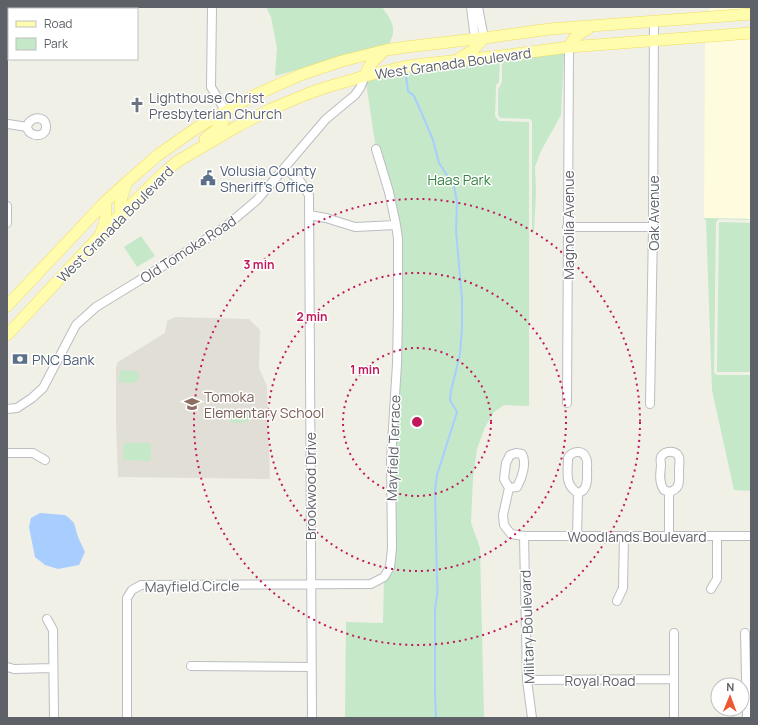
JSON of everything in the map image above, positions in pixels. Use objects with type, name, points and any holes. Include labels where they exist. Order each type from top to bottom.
[{"type":"main road","name":"West Granada Boulevard","points":[[7,306],[105,202],[150,161],[198,127],[251,97],[281,83],[342,61],[386,50],[406,47],[480,39],[550,29],[751,14]]},
{"type":"main road","points":[[569,47],[576,35],[593,26]]},
{"type":"main road","name":"West Granada Boulevard","points":[[7,335],[120,215],[178,161],[238,126],[271,109],[307,94],[365,76],[403,67],[569,47],[751,33]]},
{"type":"main road","points":[[454,61],[472,51],[480,39]]},
{"type":"main road","points":[[365,76],[372,61],[386,50]]},
{"type":"main road","points":[[238,126],[240,111],[251,97]]},
{"type":"main road","points":[[178,161],[222,125],[226,112]]},
{"type":"main road","points":[[120,215],[120,203],[126,182]]},
{"type":"main road","points":[[99,238],[105,221],[105,202]]},
{"type":"street","points":[[212,7],[212,87],[226,112]]},
{"type":"street","points":[[471,7],[480,39]]},
{"type":"street","points":[[478,7],[480,39]]},
{"type":"street","name":"Oak Avenue","points":[[650,404],[654,21]]},
{"type":"street","name":"Magnolia Avenue","points":[[567,403],[569,47]]},
{"type":"street","name":"Old Tomoka Road","points":[[7,409],[17,408],[32,398],[43,388],[76,325],[96,307],[189,250],[225,226],[257,200],[326,119],[355,95],[365,76]]},
{"type":"street","points":[[7,125],[27,128]]},
{"type":"street","name":"Mayfield Terrace","points":[[311,584],[371,584],[384,577],[390,568],[392,548],[391,459],[398,311],[398,239],[389,192],[376,149]]},
{"type":"street","name":"Brookwood Drive","points":[[285,168],[300,180],[309,195],[312,718]]},
{"type":"street","points":[[7,206],[7,223]]},
{"type":"street","points":[[309,215],[326,218],[355,227],[396,224]]},
{"type":"street","points":[[567,226],[653,227]]},
{"type":"street","points":[[576,452],[582,453],[587,459],[587,481],[581,492],[578,493],[571,488],[568,482],[568,458],[576,452]]},
{"type":"street","points":[[667,452],[672,452],[679,458],[679,484],[674,491],[669,492],[664,490],[660,483],[661,458],[667,452]]},
{"type":"street","points":[[7,453],[33,453],[45,460]]},
{"type":"street","points":[[509,488],[503,515],[504,525],[511,534],[524,536]]},
{"type":"street","points":[[669,492],[669,536]]},
{"type":"street","points":[[577,536],[578,493]]},
{"type":"street","name":"Woodlands Boulevard","points":[[524,536],[751,536]]},
{"type":"street","name":"Military Boulevard","points":[[524,536],[527,680],[532,718]]},
{"type":"street","points":[[617,601],[624,588],[624,536]]},
{"type":"street","points":[[711,589],[717,579],[717,536]]},
{"type":"street","name":"Mayfield Circle","points":[[127,718],[127,598],[132,590],[141,585],[311,584]]},
{"type":"street","points":[[47,619],[53,630],[54,718]]},
{"type":"street","points":[[674,633],[674,718]]},
{"type":"street","points":[[746,633],[747,718]]},
{"type":"street","points":[[191,666],[311,667]]},
{"type":"street","points":[[7,667],[14,669],[53,668]]},
{"type":"street","name":"Royal Road","points":[[527,680],[674,679]]},
{"type":"shaded area","points":[[710,7],[751,7],[751,11],[710,13]]},
{"type":"shaded area","points":[[751,38],[751,219],[704,218],[705,41]]},
{"type":"shaded area","name":"Tomoka Elementary School","points":[[175,317],[249,319],[260,330],[259,368],[267,386],[270,479],[118,477],[116,367],[118,362],[165,333],[167,321]]},
{"type":"green space","points":[[266,7],[382,7],[391,20],[393,29],[392,38],[389,44],[275,76],[277,48],[271,17]]},
{"type":"green space","points":[[564,53],[561,115],[541,151],[535,167],[536,192],[534,231],[532,233],[532,121],[530,119],[500,118],[498,115],[498,90],[502,82],[502,61],[545,54]]},
{"type":"green space","name":"Haas Park","points":[[500,56],[499,82],[496,85],[495,116],[499,121],[529,122],[529,406],[504,405],[494,412],[485,427],[477,449],[473,478],[471,523],[480,548],[484,718],[345,718],[346,622],[383,623],[384,577],[390,567],[398,239],[376,149],[365,76]]},
{"type":"green space","points":[[704,218],[749,220],[719,219],[716,222],[714,372],[717,375],[751,375],[751,491],[734,490],[712,390],[706,220]]},
{"type":"green space","points":[[719,222],[751,223],[751,372],[717,372]]},
{"type":"green space","points":[[141,236],[155,256],[137,267],[124,247]]},
{"type":"green space","points":[[121,370],[137,371],[138,380],[132,383],[120,382],[118,380]]},
{"type":"green space","points":[[230,410],[248,411],[249,418],[247,422],[230,422],[229,413]]},
{"type":"green space","points":[[124,443],[151,443],[151,461],[123,460]]},
{"type":"water","points":[[40,513],[65,515],[74,523],[78,537],[85,552],[79,565],[58,569],[45,565],[35,557],[29,527],[31,518]]},
{"type":"waterway","points":[[406,76],[408,91],[414,96],[422,114],[433,140],[439,163],[454,186],[457,202],[456,231],[462,299],[460,354],[450,400],[457,412],[437,475],[435,490],[438,588],[435,609],[436,718]]},
{"type":"place","name":"Lighthouse Christ Presbyterian Church","points":[[137,105]]},
{"type":"place","name":"Volusia County Sheriff's Office","points":[[208,178]]},
{"type":"place","name":"PNC Bank","points":[[20,359]]},
{"type":"place","name":"Tomoka Elementary School","points":[[192,404]]}]
